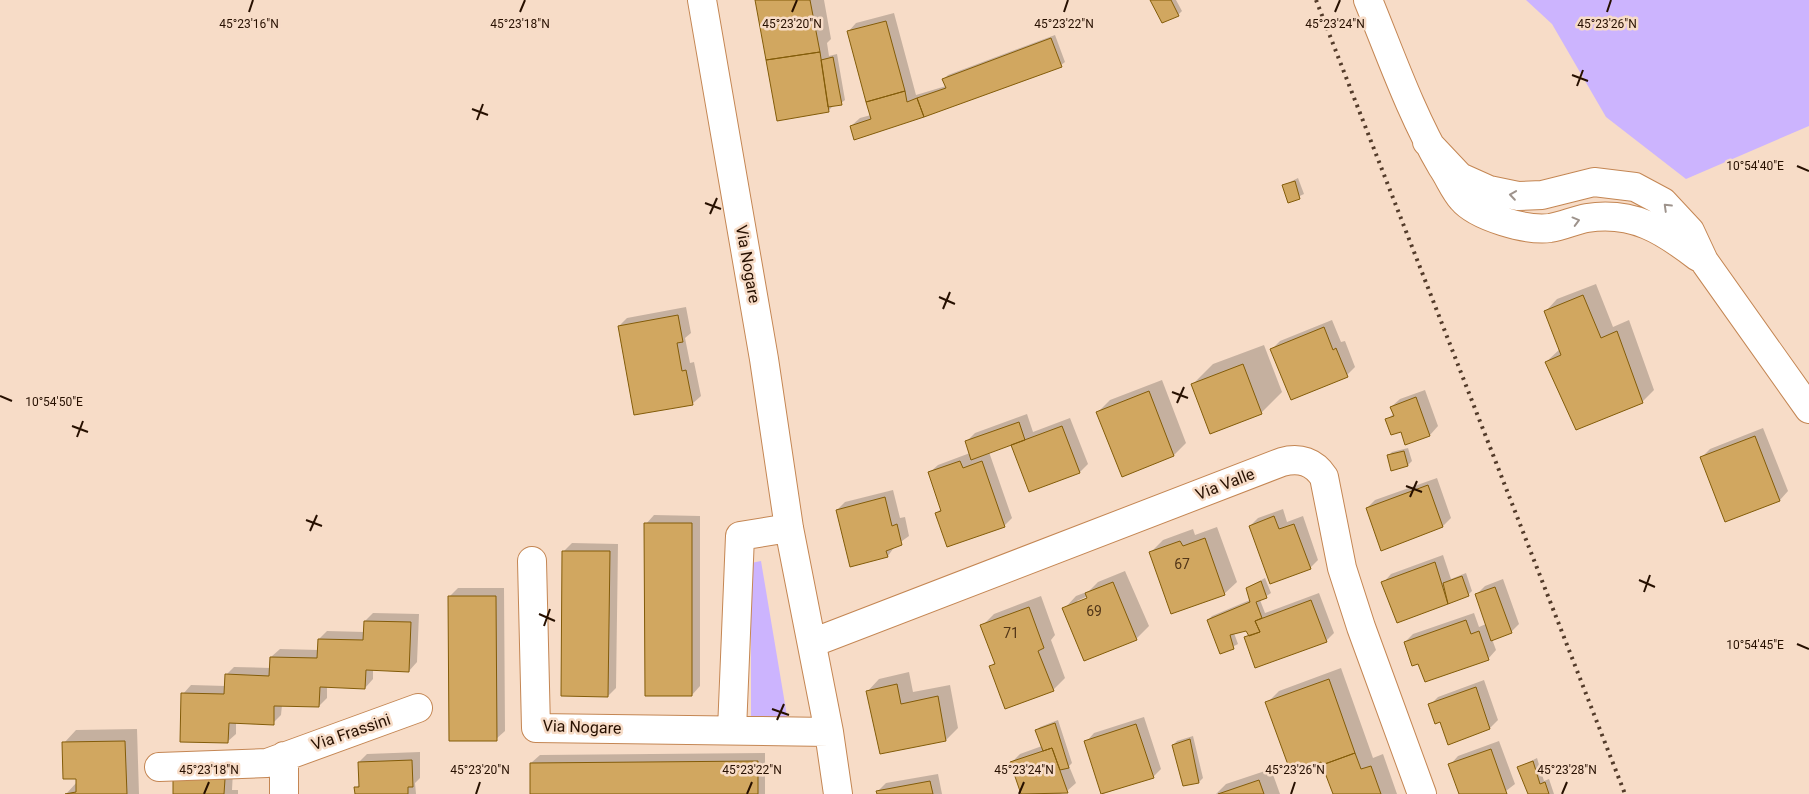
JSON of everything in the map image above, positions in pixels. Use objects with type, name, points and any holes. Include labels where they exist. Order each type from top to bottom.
[{"type":"street","name":"Via Nogare","points":[[702,0],[764,360],[789,528],[829,732],[838,794]]},
{"type":"street","points":[[1368,0],[1427,142],[1463,200],[1501,222],[1524,227],[1550,228],[1586,218],[1623,218],[1647,223],[1676,240],[1704,261]]},
{"type":"street","points":[[1427,142],[1460,178],[1489,190],[1518,196],[1542,195],[1594,182],[1635,187],[1664,202],[1690,231],[1704,261],[1809,409]]},
{"type":"street","name":"Via Valle","points":[[812,643],[1282,462],[1305,461],[1320,470],[1324,477],[1342,568],[1361,627],[1422,794]]},
{"type":"street","points":[[732,730],[740,536],[789,528]]},
{"type":"street","name":"Via Nogare","points":[[532,561],[536,728],[829,732]]},
{"type":"street","name":"Via Frassini","points":[[159,767],[267,763],[418,708]]},
{"type":"street","points":[[284,756],[284,794]]},
{"type":"shaded area","points":[[1526,0],[1809,0],[1809,126],[1686,179],[1606,117],[1552,24]]},
{"type":"shaded area","points":[[761,561],[788,722],[751,720],[751,563]]},
{"type":"building","points":[[755,0],[810,0],[820,52],[766,60]]},
{"type":"building","points":[[1150,0],[1171,0],[1179,16],[1162,23]]},
{"type":"building","points":[[886,21],[905,91],[866,102],[847,31]]},
{"type":"building","points":[[1051,38],[1062,67],[924,117],[917,98],[946,88],[942,79]]},
{"type":"building","points":[[820,52],[829,112],[777,121],[766,60]]},
{"type":"building","points":[[833,57],[842,105],[828,107],[821,60]]},
{"type":"building","points":[[905,91],[907,102],[917,98],[924,117],[854,140],[850,126],[871,119],[866,102]]},
{"type":"building","points":[[1295,181],[1300,199],[1288,203],[1282,185]]},
{"type":"building","points":[[1583,295],[1601,338],[1617,331],[1643,403],[1576,430],[1545,362],[1561,355],[1544,311]]},
{"type":"building","points":[[678,315],[683,342],[677,343],[682,371],[686,370],[693,405],[634,415],[618,326]]},
{"type":"building","points":[[1324,327],[1333,350],[1336,348],[1348,377],[1291,400],[1270,349]]},
{"type":"building","points":[[1243,364],[1262,414],[1210,434],[1191,384]]},
{"type":"building","points":[[1149,391],[1174,456],[1122,477],[1096,412]]},
{"type":"building","points":[[1416,397],[1430,436],[1405,445],[1401,432],[1391,435],[1385,419],[1394,416],[1390,407]]},
{"type":"building","points":[[1019,422],[1025,440],[971,460],[965,441]]},
{"type":"building","points":[[1062,426],[1080,473],[1029,492],[1011,445]]},
{"type":"building","points":[[1755,436],[1780,501],[1725,522],[1700,457]]},
{"type":"building","points":[[1404,451],[1408,466],[1391,471],[1387,455]]},
{"type":"building","points":[[960,461],[963,468],[982,461],[1005,527],[947,547],[935,513],[941,511],[928,472]]},
{"type":"building","points":[[1428,485],[1443,527],[1381,551],[1366,508]]},
{"type":"building","points":[[885,497],[892,526],[897,524],[902,545],[886,551],[888,557],[850,567],[836,510]]},
{"type":"building","points":[[1274,516],[1279,529],[1294,524],[1311,569],[1270,584],[1249,526]]},
{"type":"building","points":[[644,523],[692,523],[692,696],[645,696]]},
{"type":"building","points":[[1205,538],[1225,595],[1171,614],[1149,552],[1180,541],[1183,546]]},
{"type":"building","points":[[562,551],[610,551],[608,697],[561,696]]},
{"type":"building","points":[[1435,562],[1448,604],[1397,623],[1381,582]]},
{"type":"building","points":[[1462,576],[1469,596],[1448,604],[1443,583]]},
{"type":"building","points":[[1261,581],[1267,598],[1256,602],[1262,618],[1255,621],[1260,632],[1249,636],[1246,631],[1230,635],[1234,649],[1220,654],[1207,620],[1250,602],[1246,588]]},
{"type":"building","points":[[1113,582],[1137,640],[1084,661],[1062,608],[1087,598],[1085,593]]},
{"type":"building","points":[[1495,587],[1512,633],[1491,641],[1475,594]]},
{"type":"building","points":[[448,596],[496,596],[497,741],[449,741]]},
{"type":"building","points":[[1311,600],[1327,642],[1255,668],[1244,637],[1260,632],[1255,621]]},
{"type":"building","points":[[1029,607],[1044,648],[1038,651],[1054,691],[1005,709],[989,666],[995,664],[980,625]]},
{"type":"building","points":[[1466,620],[1471,634],[1479,631],[1489,660],[1425,682],[1418,664],[1412,666],[1404,642]]},
{"type":"building","points":[[364,621],[411,622],[409,672],[366,670],[365,689],[320,687],[319,707],[274,706],[274,725],[229,723],[228,743],[180,742],[181,693],[224,694],[225,674],[269,676],[270,657],[317,658],[318,639],[363,640]]},
{"type":"building","points":[[1329,679],[1355,753],[1322,765],[1321,762],[1291,773],[1265,702]]},
{"type":"building","points":[[897,684],[901,704],[938,696],[946,741],[880,754],[866,691]]},
{"type":"building","points":[[1476,687],[1490,729],[1448,745],[1440,722],[1435,724],[1428,704]]},
{"type":"building","points":[[1055,723],[1069,768],[1060,770],[1052,748],[1043,751],[1035,730]]},
{"type":"building","points":[[1136,724],[1154,778],[1101,794],[1084,741]]},
{"type":"building","points":[[1190,739],[1199,783],[1183,786],[1172,745]]},
{"type":"building","points":[[125,741],[127,794],[65,794],[76,792],[76,779],[63,779],[62,742]]},
{"type":"building","points":[[1052,748],[1068,793],[1021,794],[1010,762]]},
{"type":"building","points":[[1491,749],[1507,794],[1459,794],[1448,764]]},
{"type":"building","points":[[1355,753],[1361,769],[1371,766],[1381,794],[1333,794],[1322,765]]},
{"type":"building","points":[[412,760],[413,787],[408,787],[408,794],[355,794],[354,787],[359,787],[358,762]]},
{"type":"building","points":[[758,761],[758,794],[530,794],[530,763]]},
{"type":"building","points":[[1533,761],[1540,784],[1545,782],[1549,794],[1528,794],[1517,767]]},
{"type":"building","points":[[173,777],[225,779],[224,794],[173,794]]},
{"type":"building","points":[[1259,780],[1264,794],[1218,794]]},
{"type":"building","points":[[930,781],[933,794],[877,794],[876,791]]},
{"type":"railway","points":[[1316,0],[1625,794]]}]
